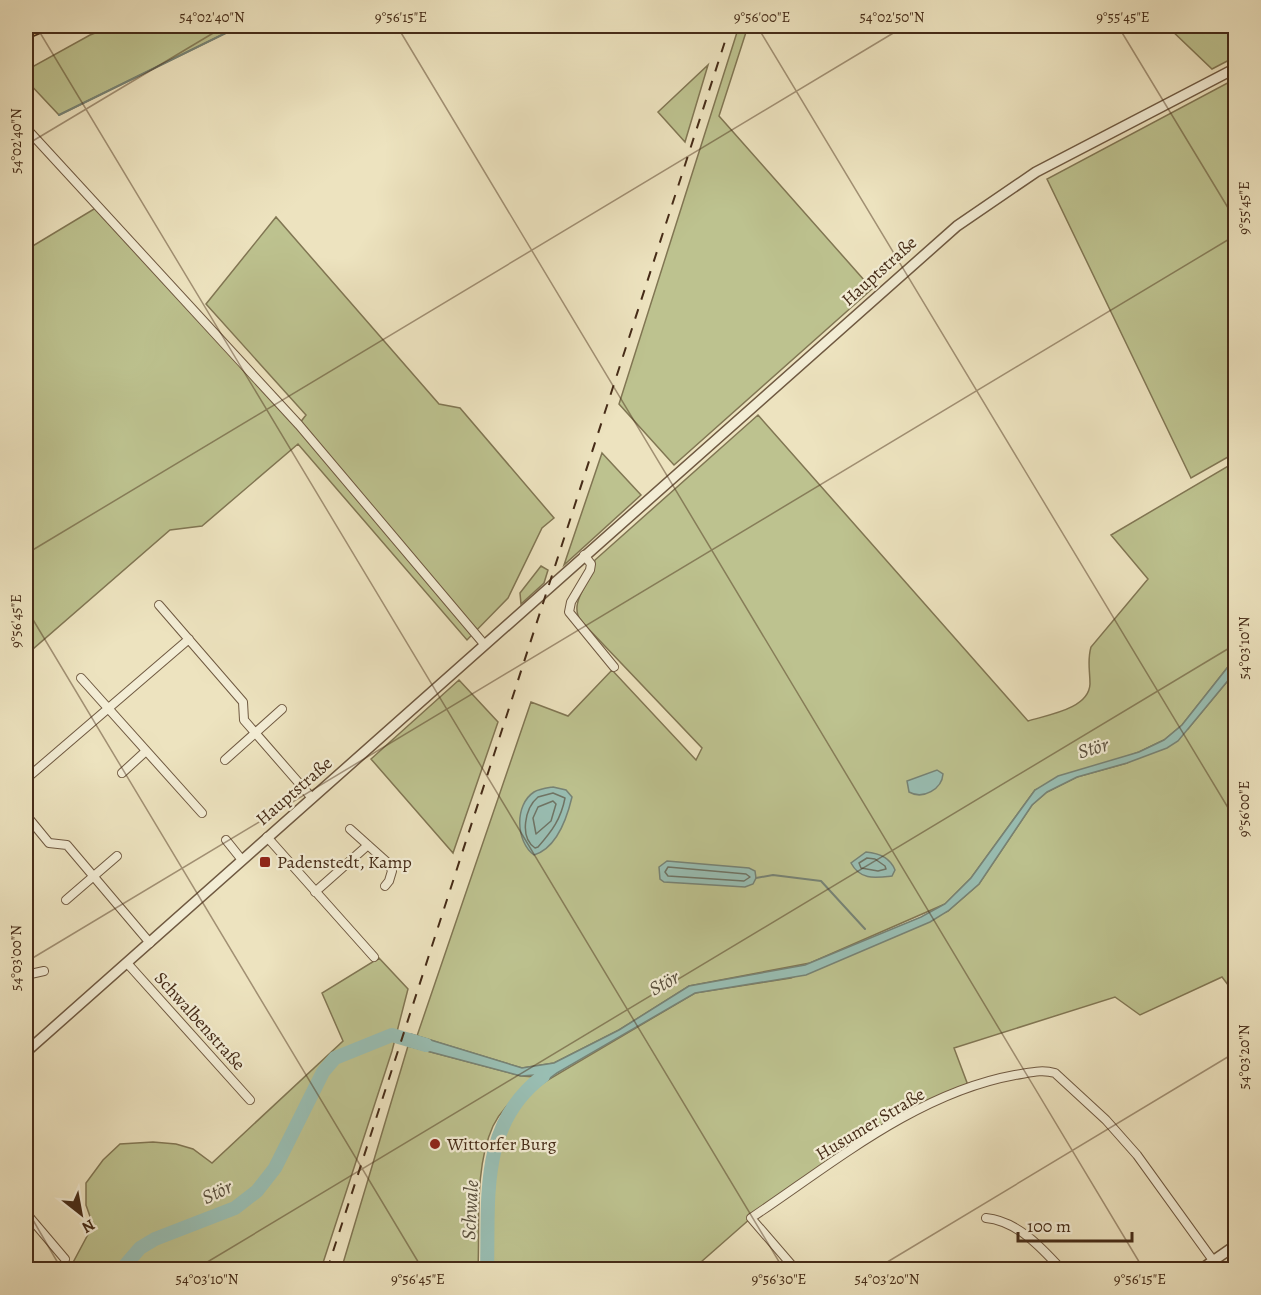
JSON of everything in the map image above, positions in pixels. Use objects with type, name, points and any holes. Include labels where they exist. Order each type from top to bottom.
[{"type":"highway","points":[[26,32],[40,26]]},
{"type":"street","name":"Hauptstraße","points":[[26,1052],[957,226],[1036,172],[1236,68]]},
{"type":"street","points":[[26,128],[299,425],[484,644]]},
{"type":"street","points":[[584,555],[591,564],[590,570],[571,602],[569,612],[614,667]]},
{"type":"street","points":[[159,605],[243,702],[244,720],[312,798]]},
{"type":"street","points":[[26,779],[189,639]]},
{"type":"street","points":[[81,678],[202,813]]},
{"type":"street","points":[[225,759],[282,709]]},
{"type":"street","points":[[122,773],[146,751]]},
{"type":"street","points":[[26,815],[49,843],[67,844],[150,943]]},
{"type":"street","points":[[350,829],[389,864],[392,871],[385,886]]},
{"type":"street","points":[[267,837],[374,957]]},
{"type":"street","points":[[226,840],[242,860]]},
{"type":"street","points":[[315,892],[368,845]]},
{"type":"street","points":[[66,900],[117,856]]},
{"type":"street","name":"Schwalbenstraße","points":[[127,963],[250,1100]]},
{"type":"street","points":[[26,975],[44,971]]},
{"type":"street","name":"Husumer Straße","points":[[796,1269],[752,1218],[881,1132],[932,1103],[998,1078],[1044,1070],[1055,1073],[1106,1120],[1137,1155],[1220,1269]]},
{"type":"street","points":[[26,1213],[65,1259]]},
{"type":"street","points":[[986,1218],[1001,1219],[1028,1237],[1062,1269]]},
{"type":"street","points":[[1200,1269],[1236,1245]]},
{"type":"green space","points":[[113,26],[240,26],[59,115],[26,80],[26,74],[32,67],[90,35]]},
{"type":"green space","points":[[739,26],[748,26],[719,116],[872,289],[674,465],[619,404]]},
{"type":"green space","points":[[1167,26],[1231,26],[1235,29],[1235,57],[1212,69]]},
{"type":"green space","points":[[708,65],[685,142],[658,112]]},
{"type":"green space","points":[[1235,79],[1235,453],[1191,478],[1047,179]]},
{"type":"green space","points":[[99,206],[299,424],[306,415],[206,304],[276,217],[439,404],[460,408],[554,518],[542,528],[508,598],[467,640],[298,444],[202,526],[170,530],[26,655],[26,250]]},
{"type":"green space","points":[[758,415],[1028,721],[1066,710],[1083,699],[1088,693],[1090,684],[1091,647],[1148,579],[1111,535],[1235,462],[1235,658],[1182,725],[1164,740],[1139,752],[1035,790],[971,878],[945,904],[810,963],[689,986],[619,1030],[554,1063],[522,1068],[417,1036],[531,702],[568,716],[612,670],[696,760],[702,748],[581,621],[577,614],[577,606],[595,560]]},
{"type":"green space","points":[[602,453],[641,495],[564,565]]},
{"type":"green space","points":[[541,566],[548,570],[544,583],[521,604],[520,593]]},
{"type":"green space","points":[[1235,672],[1235,994],[1222,977],[1140,1015],[1115,997],[954,1048],[969,1088],[881,1132],[751,1218],[693,1269],[487,1270],[489,1182],[493,1154],[499,1151],[504,1130],[513,1111],[541,1084],[695,993],[791,978],[948,911],[979,884],[1032,805],[1047,792],[1077,777],[1127,763],[1188,729]]},
{"type":"green space","points":[[459,680],[498,722],[453,853],[371,759]]},
{"type":"green space","points":[[379,958],[408,989],[392,1051],[321,1269],[69,1270],[93,1225],[86,1205],[86,1183],[103,1160],[120,1144],[153,1142],[176,1144],[193,1149],[212,1163],[343,1041],[322,993]]},
{"type":"green space","points":[[408,1046],[521,1076],[536,1077],[502,1112],[487,1142],[480,1178],[478,1269],[341,1270]]},
{"type":"water","points":[[1235,658],[1235,672],[1178,741],[1167,748],[1127,763],[1077,777],[1047,792],[1032,805],[979,884],[948,911],[930,922],[806,975],[695,993],[557,1073],[534,1090],[528,1085],[535,1079],[534,1075],[521,1076],[408,1046],[411,1034],[522,1068],[554,1063],[619,1030],[689,986],[805,965],[921,917],[945,904],[971,878],[1035,790],[1058,776],[1139,752],[1164,740],[1182,725]]},
{"type":"water","points":[[937,770],[943,774],[942,779],[931,792],[920,795],[909,792],[907,781]]},
{"type":"water","points":[[553,787],[566,790],[572,797],[570,805],[555,839],[549,846],[534,855],[524,842],[520,814],[528,798],[534,792]]},
{"type":"water","points":[[866,852],[887,859],[895,870],[892,876],[868,877],[855,869],[851,863]]},
{"type":"water","points":[[667,861],[749,868],[755,871],[756,878],[753,884],[745,887],[664,882],[660,879],[659,867]]},
{"type":"waterway","points":[[59,115],[240,26]]},
{"type":"waterway","points":[[756,878],[773,875],[821,881],[865,929]]},
{"type":"waterway","name":"Stör","points":[[121,1270],[140,1248],[155,1239],[235,1208],[257,1191],[275,1168],[323,1072],[335,1058],[392,1035],[426,1045]]},
{"type":"waterway","name":"Schwale","points":[[487,1270],[489,1190],[498,1139],[508,1116],[522,1095],[543,1076]]},
{"type":"railway","points":[[327,1270],[730,26]]},
{"type":"place","name":"Padenstedt, Kamp","points":[[265,862]]},
{"type":"place","name":"Wittorfer Burg","points":[[435,1144]]}]
